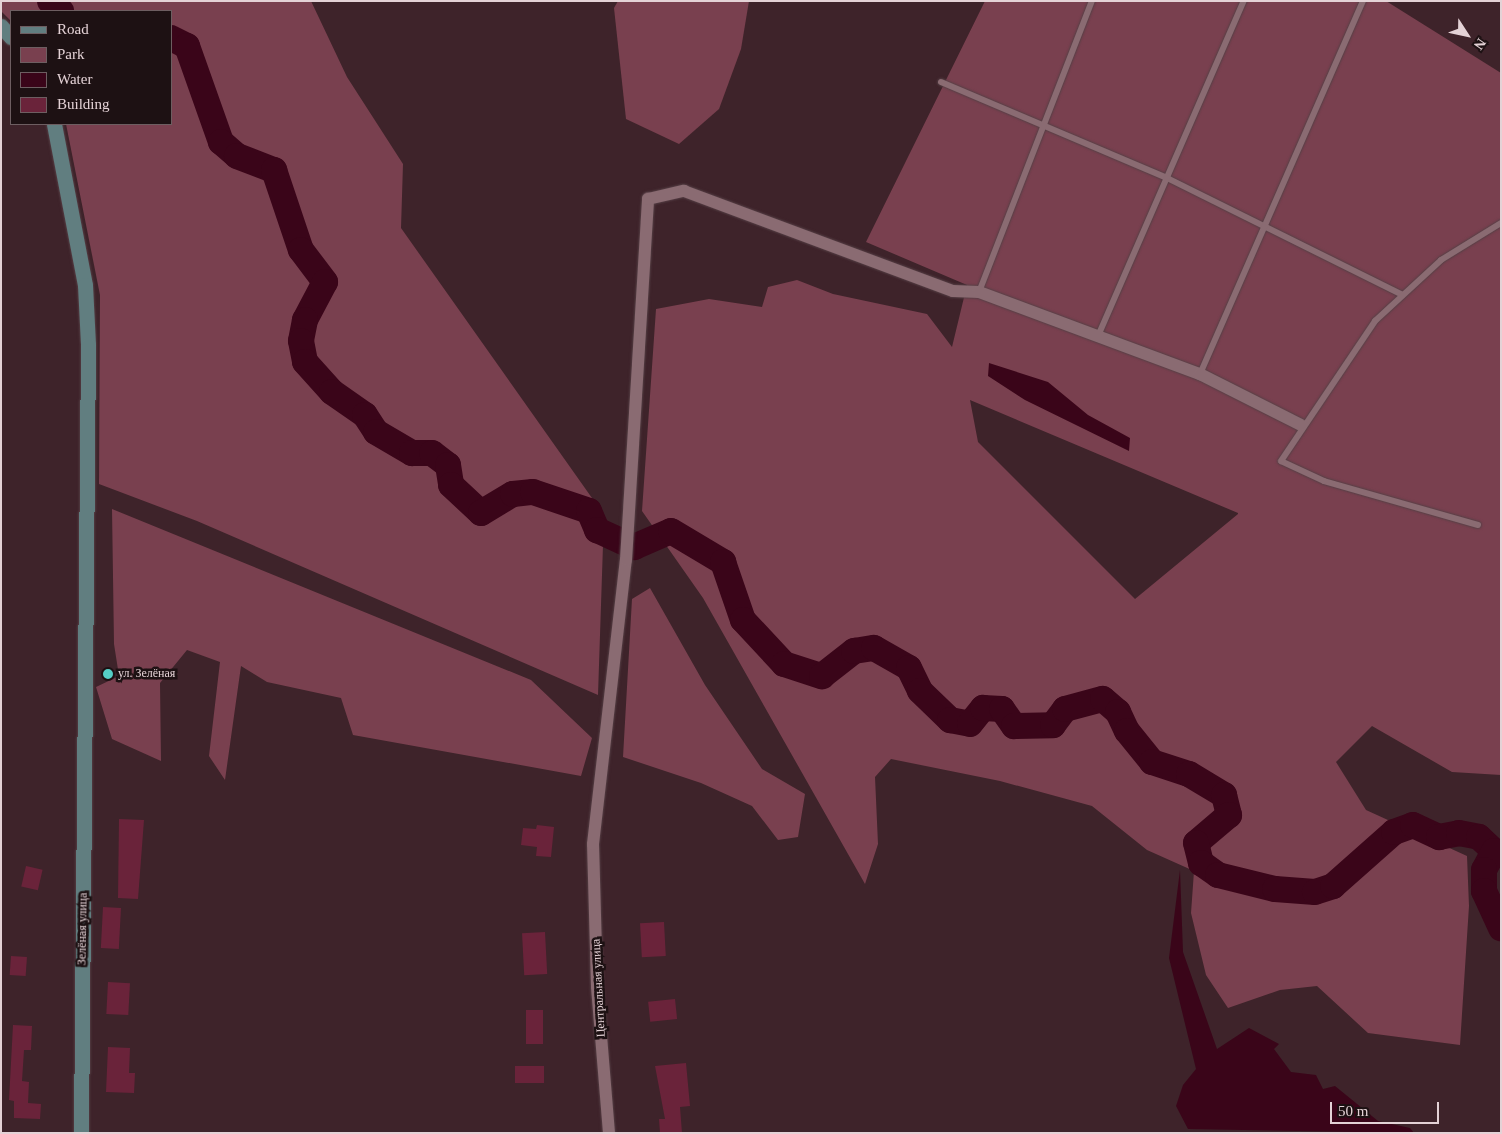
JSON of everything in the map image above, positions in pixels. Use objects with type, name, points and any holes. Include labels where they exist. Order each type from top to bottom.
[{"type":"main road","points":[[1,26],[10,36]]},
{"type":"main road","name":"Зелёная улица","points":[[54,125],[70,192],[88,335],[81,1133]]},
{"type":"street","name":"Центральная улица","points":[[609,1133],[597,986],[593,844],[626,560],[648,199],[684,191],[953,291],[979,292]]},
{"type":"street","points":[[979,292],[1200,374],[1301,425]]},
{"type":"lane","points":[[979,292],[1092,1]]},
{"type":"lane","points":[[1098,336],[1244,1]]},
{"type":"lane","points":[[1200,374],[1363,1]]},
{"type":"lane","points":[[941,82],[1167,178],[1403,295]]},
{"type":"lane","points":[[1478,524],[1324,481],[1281,461],[1301,425],[1375,321],[1440,260],[1501,223]]},
{"type":"green space","points":[[1,1],[311,1],[347,77],[403,164],[401,228],[604,515],[598,695],[197,521],[99,484],[100,295],[66,125],[172,125],[172,10],[10,10],[10,20],[1,11]]},
{"type":"green space","points":[[618,1],[749,1],[741,49],[719,109],[679,144],[626,119],[614,8]]},
{"type":"green space","points":[[985,1],[1386,1],[1501,73],[1501,775],[1452,772],[1372,726],[1336,762],[1366,810],[1467,856],[1469,906],[1460,1045],[1368,1033],[1317,986],[1280,990],[1228,1008],[1206,975],[1191,913],[1194,871],[1147,850],[1092,806],[1000,781],[891,759],[875,777],[878,844],[865,884],[703,598],[642,511],[656,309],[709,299],[762,307],[768,287],[797,280],[833,294],[927,314],[952,347],[967,285],[866,242]],"holes":[[[970,400],[1238,513],[1135,599],[978,442]]]},
{"type":"green space","points":[[112,509],[531,680],[592,738],[581,776],[353,735],[341,698],[267,682],[241,666],[225,780],[209,756],[220,662],[187,650],[160,683],[161,761],[112,739],[96,687],[119,676],[114,644]]},
{"type":"green space","points":[[650,588],[705,685],[762,769],[805,794],[798,837],[778,840],[752,806],[701,783],[623,757],[632,599]]},
{"type":"water","points":[[989,363],[1048,382],[1088,415],[1130,438],[1129,451],[1025,400],[988,376]]},
{"type":"water","points":[[1180,870],[1183,952],[1217,1049],[1249,1028],[1279,1044],[1274,1049],[1291,1072],[1316,1075],[1323,1089],[1335,1086],[1378,1121],[1410,1128],[1414,1133],[1188,1129],[1176,1106],[1183,1085],[1196,1069],[1169,958]]},
{"type":"building","points":[[119,819],[144,820],[138,899],[118,898]]},
{"type":"building","points":[[537,825],[554,827],[551,857],[536,856],[537,847],[521,845],[523,828],[536,829]]},
{"type":"building","points":[[26,866],[43,870],[38,890],[21,886]]},
{"type":"building","points":[[103,907],[121,908],[119,949],[101,948]]},
{"type":"building","points":[[664,922],[666,956],[642,957],[640,923]]},
{"type":"building","points":[[545,932],[547,974],[524,975],[522,933]]},
{"type":"building","points":[[11,956],[27,957],[26,976],[10,975]]},
{"type":"building","points":[[108,982],[130,983],[128,1015],[106,1014]]},
{"type":"building","points":[[675,999],[677,1019],[650,1022],[648,1002]]},
{"type":"building","points":[[526,1010],[543,1010],[543,1044],[526,1044]]},
{"type":"building","points":[[13,1025],[32,1026],[31,1050],[24,1050],[22,1081],[29,1082],[28,1103],[41,1104],[40,1119],[14,1118],[14,1101],[9,1100]]},
{"type":"building","points":[[108,1047],[130,1048],[129,1073],[135,1073],[134,1093],[106,1092]]},
{"type":"building","points":[[686,1063],[690,1106],[680,1107],[682,1133],[660,1133],[659,1119],[665,1119],[655,1066]]},
{"type":"building","points":[[515,1066],[544,1066],[544,1083],[515,1083]]},
{"type":"waterway","points":[[50,1],[60,10]]},
{"type":"waterway","points":[[172,38],[187,46],[221,142],[237,156],[274,170],[301,250],[325,282],[305,320],[301,341],[305,362],[332,392],[365,415],[376,432],[412,453],[432,453],[448,465],[451,485],[481,513],[513,494],[533,492],[589,511],[597,530],[634,547],[671,531],[723,562],[743,620],[784,664],[822,676],[854,651],[874,648],[909,668],[920,691],[950,720],[970,724],[983,708],[1002,709],[1014,726],[1053,725],[1065,709],[1103,699],[1118,712],[1127,731],[1152,762],[1189,774],[1224,795],[1229,815],[1196,843],[1201,863],[1218,875],[1275,889],[1315,892],[1333,886],[1394,832],[1413,825],[1439,837],[1459,833],[1479,837],[1494,851],[1484,870],[1484,891],[1501,928]]},
{"type":"place","name":"ул. Зелёная","points":[[108,674]]}]
